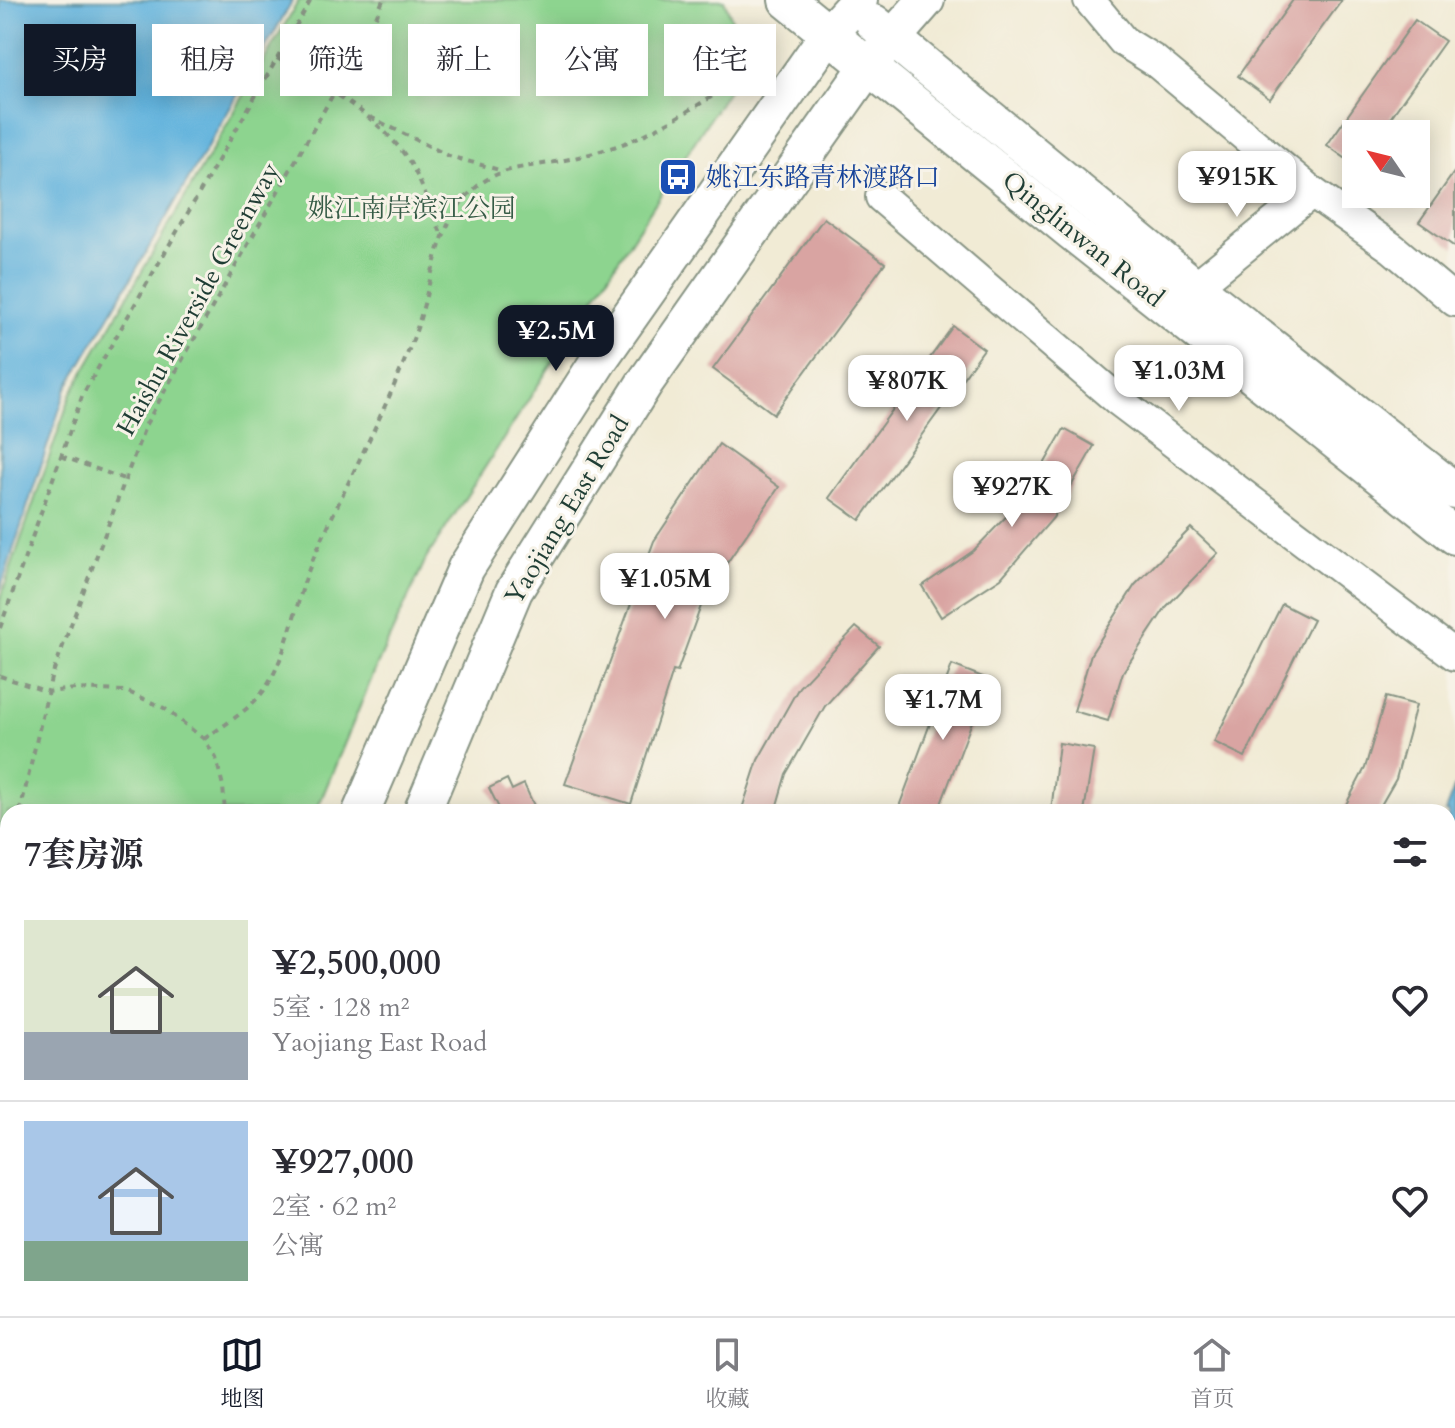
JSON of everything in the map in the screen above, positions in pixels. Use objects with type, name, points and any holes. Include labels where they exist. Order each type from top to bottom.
[{"type":"main road","name":"Qinglinwan Road","points":[[787,0],[1072,232],[1455,536]]},
{"type":"main road","name":"Yaojiang East Road","points":[[425,804],[514,591],[644,384],[869,65],[926,0]]},
{"type":"main road","name":"Qinglinwan Road","points":[[853,2],[892,38],[1195,287],[1455,491]]},
{"type":"main road","name":"Yaojiang East Road","points":[[364,804],[466,568],[599,360],[853,2]]},
{"type":"street","points":[[1089,0],[1123,41],[1155,61],[1312,192],[1392,248],[1455,301]]},
{"type":"street","points":[[1195,287],[1312,192]]},
{"type":"street","points":[[881,197],[1119,401],[1455,655]]},
{"type":"path","points":[[0,628],[83,394],[311,0]]},
{"type":"path","name":"Haishu Riverside Greenway","points":[[373,24],[383,0]]},
{"type":"path","name":"Haishu Riverside Greenway","points":[[22,804],[48,692],[146,424],[332,96]]},
{"type":"path","points":[[338,96],[365,114],[449,156],[504,171]]},
{"type":"path","points":[[204,739],[241,713],[264,690],[277,665],[310,567],[416,331],[442,236],[463,200],[479,184],[504,171],[557,162],[624,143],[681,116],[713,96]]},
{"type":"path","points":[[365,114],[387,134],[409,162],[442,236]]},
{"type":"path","points":[[61,456],[124,479]]},
{"type":"path","points":[[0,676],[48,692],[75,689],[126,691],[164,708],[204,739],[216,758],[224,804]]},
{"type":"green space","name":"姚江南岸滨江公园","points":[[299,0],[724,0],[734,24],[664,24],[664,96],[724,96],[426,559],[378,663],[319,804],[0,804],[0,600],[71,394],[243,96],[264,96],[264,60],[280,33],[280,96],[392,96],[392,24],[285,24]]},
{"type":"water","points":[[0,0],[293,0],[264,50],[264,24],[152,24],[152,96],[237,96],[66,390],[0,590]]},
{"type":"water","points":[[1455,786],[1455,804],[1448,804]]},
{"type":"building","points":[[1293,0],[1342,0],[1270,99],[1238,76]]},
{"type":"building","points":[[1415,20],[1445,41],[1389,120],[1345,120]]},
{"type":"building","points":[[1342,124],[1342,156],[1327,145]]},
{"type":"building","points":[[1455,171],[1455,247],[1419,222]]},
{"type":"building","points":[[824,218],[885,263],[774,414],[713,369]]},
{"type":"building","points":[[953,326],[984,349],[860,520],[829,498]]},
{"type":"building","points":[[1064,429],[1094,446],[1053,518],[1001,578],[941,617],[922,586],[973,551],[1026,496]]},
{"type":"building","points":[[719,444],[779,487],[705,595],[677,672],[673,671],[631,804],[565,784],[654,541]]},
{"type":"building","points":[[1191,528],[1218,553],[1166,607],[1123,672],[1108,721],[1074,711],[1091,654],[1135,585]]},
{"type":"building","points":[[1282,604],[1313,620],[1245,757],[1214,742]]},
{"type":"building","points":[[856,627],[879,646],[825,706],[786,774],[777,804],[744,804],[758,760],[799,687]]},
{"type":"building","points":[[952,665],[988,679],[941,804],[900,804]]},
{"type":"building","points":[[1386,697],[1416,705],[1396,779],[1382,804],[1346,804],[1365,768]]},
{"type":"building","points":[[1059,743],[1094,749],[1085,804],[1052,804]]},
{"type":"building","points":[[507,779],[512,790],[524,784],[533,804],[497,804],[489,788]]},
{"type":"place","name":"姚江东路青林渡路口","points":[[678,177]]}]
